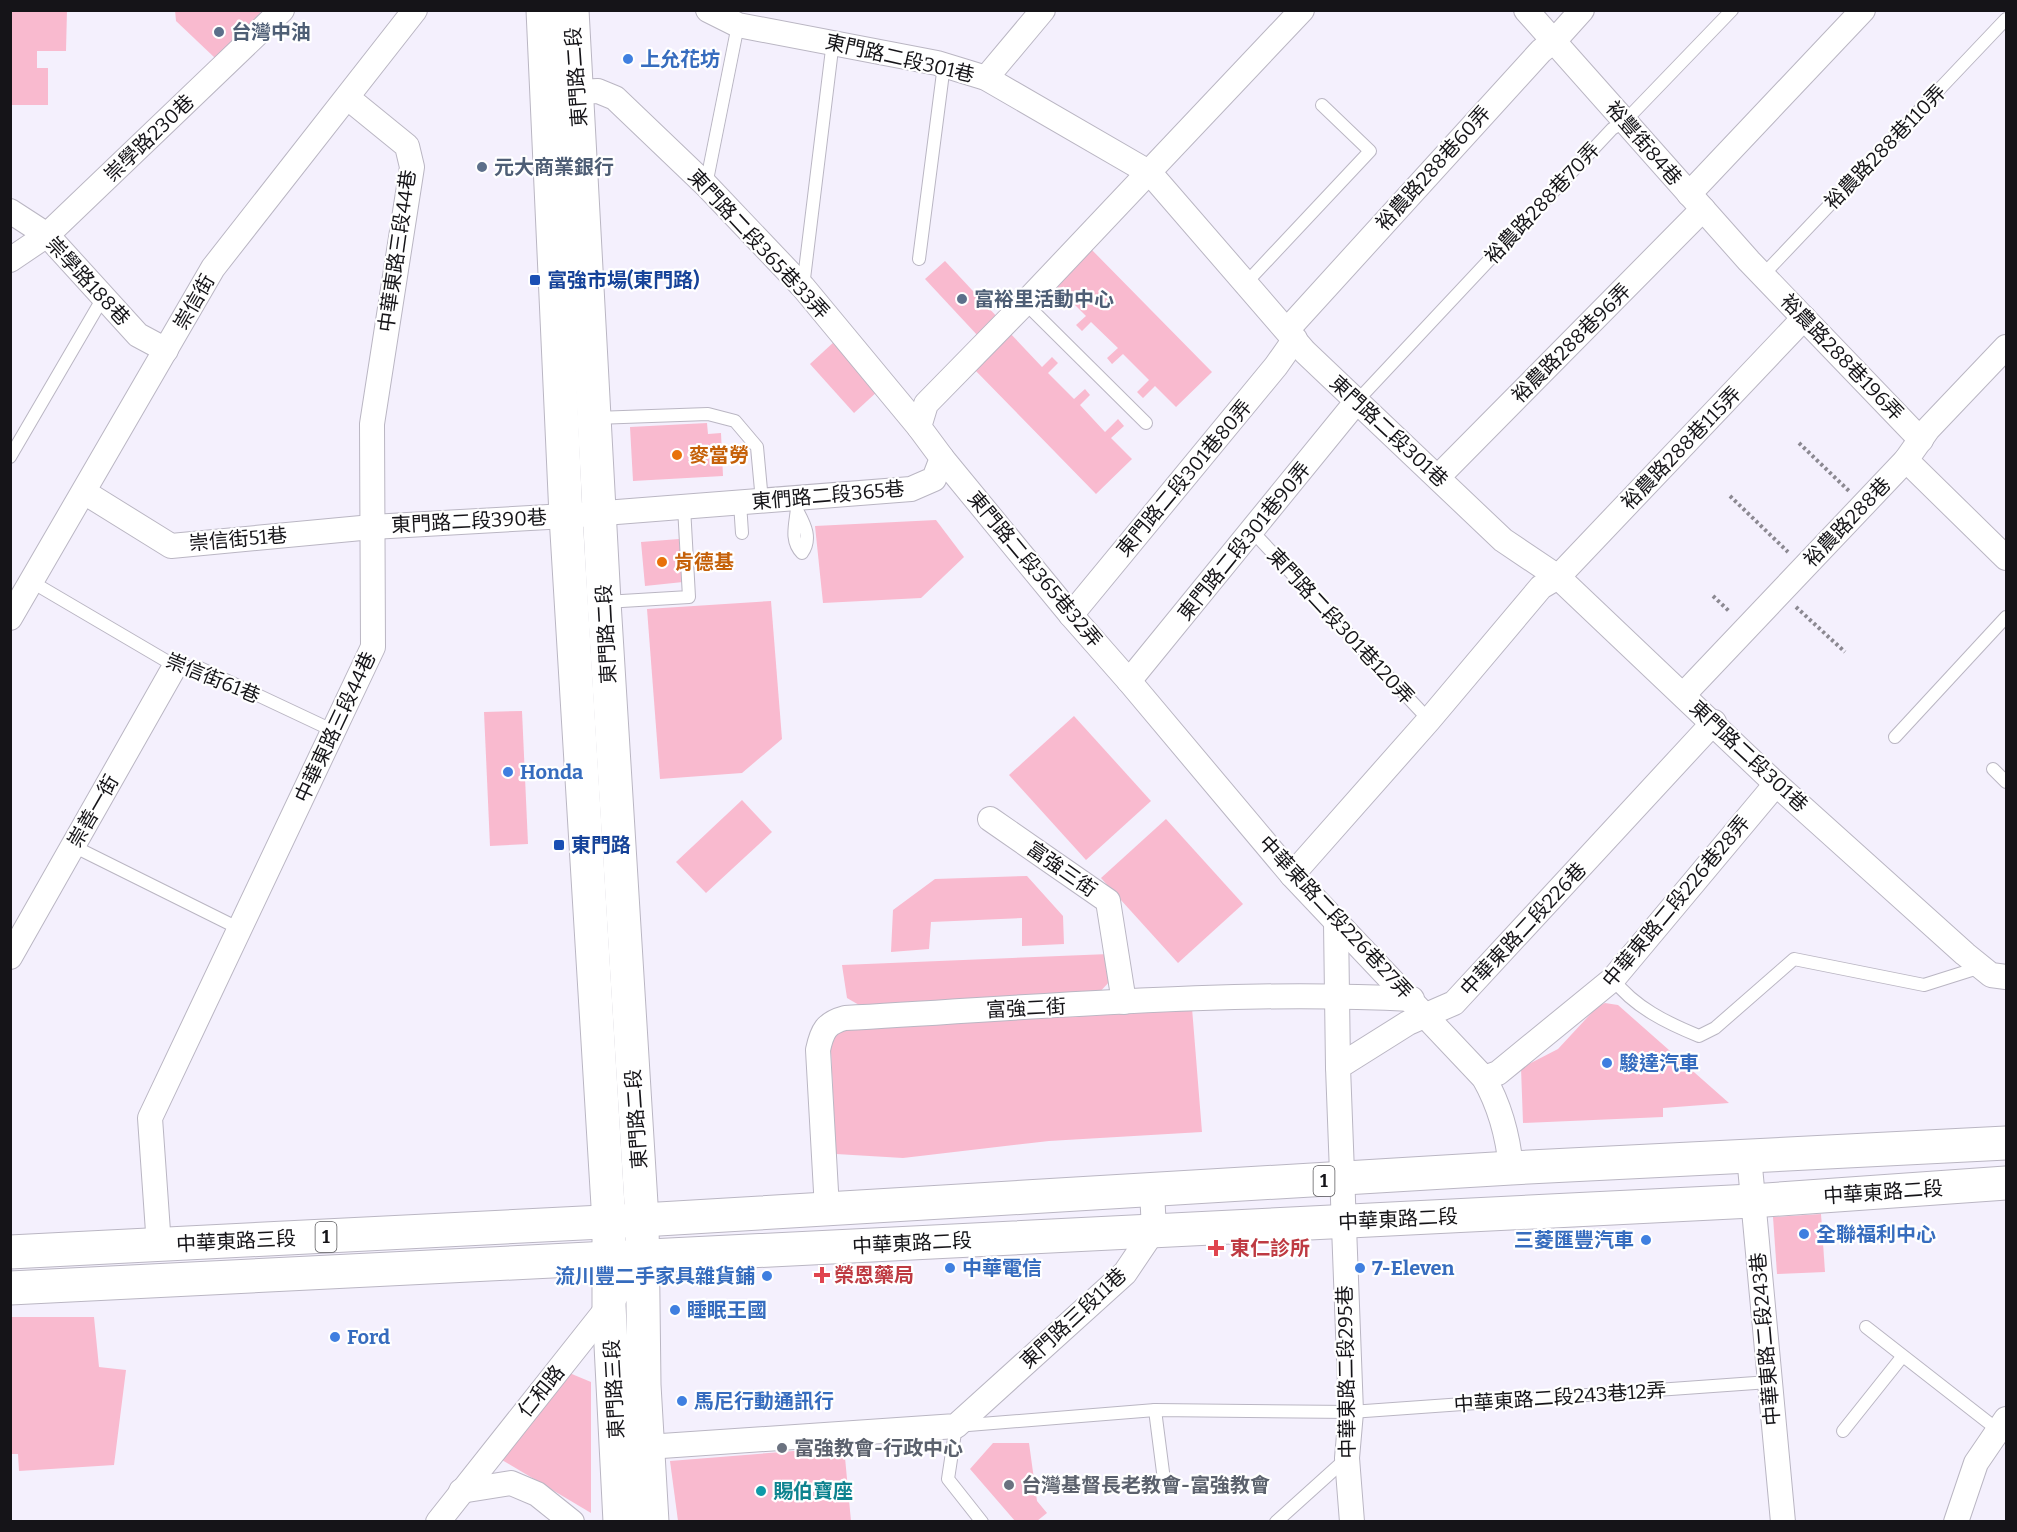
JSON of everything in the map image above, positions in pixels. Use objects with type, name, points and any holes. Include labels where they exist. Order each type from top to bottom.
[{"type":"main road","name":"東門路二段","points":[[543,10],[567,516],[609,1222],[609,1257]]},
{"type":"main road","name":"東門路二段","points":[[572,10],[604,602],[642,1220],[641,1258]]},
{"type":"main road","name":"中華東路二段","points":[[642,1220],[1511,1168],[2007,1143]]},
{"type":"main road","name":"中華東路二段","points":[[609,1257],[641,1258],[1752,1201],[2007,1183]]},
{"type":"main road","name":"中華東路三段","points":[[10,1252],[642,1220]]},
{"type":"main road","name":"中華東路三段","points":[[10,1288],[609,1257]]},
{"type":"main road","name":"東門路三段","points":[[609,1257],[609,1306],[620,1521]]},
{"type":"main road","name":"東門路三段","points":[[641,1258],[646,1447],[652,1521]]},
{"type":"street","name":"崇學路230巷","points":[[10,260],[47,235],[282,10]]},
{"type":"street","name":"崇信街","points":[[10,618],[213,268],[415,10]]},
{"type":"street","name":"東門路二段301巷","points":[[708,10],[738,25],[833,41],[944,65],[986,78],[1150,173],[1292,334],[1305,352],[1503,540],[1558,577],[1684,694],[1776,784],[1981,967],[1991,975],[2007,977]]},
{"type":"street","points":[[986,78],[1043,10]]},
{"type":"street","points":[[942,458],[919,427],[926,404],[1150,173],[1302,10]]},
{"type":"street","name":"裕豐街84巷","points":[[1526,10],[1763,275]]},
{"type":"street","name":"裕農路288巷60弄","points":[[1292,334],[1540,51],[1555,40],[1582,10]]},
{"type":"street","name":"裕農路288巷96弄","points":[[1438,477],[1696,202],[1863,10]]},
{"type":"street","name":"東門路二段365巷33弄","points":[[578,92],[598,91],[615,98],[706,185],[803,287],[919,427]]},
{"type":"street","name":"中華東路三段44巷","points":[[159,1245],[150,1118],[373,647],[372,424],[412,167],[407,146],[348,98]]},
{"type":"street","name":"崇學路188巷","points":[[10,211],[47,235],[138,335],[166,350]]},
{"type":"street","name":"裕農路288巷196弄","points":[[1763,275],[1921,440]]},
{"type":"street","name":"裕農路288巷115弄","points":[[1558,577],[1804,318]]},
{"type":"street","name":"東門路二段301巷80弄","points":[[1071,615],[1276,366],[1292,334]]},
{"type":"street","name":"裕農路288巷","points":[[1684,694],[1906,460],[1921,440],[2007,347]]},
{"type":"street","name":"東門路二段301巷90弄","points":[[1129,681],[1253,532],[1357,401]]},
{"type":"street","name":"東們路二段365巷","points":[[567,516],[751,502],[797,505],[911,489],[934,479],[942,458]]},
{"type":"street","name":"東門路二段365巷32弄","points":[[942,458],[1071,615],[1129,681]]},
{"type":"street","points":[[1906,460],[2007,558]]},
{"type":"street","name":"崇信街51巷","points":[[84,492],[171,546],[372,527]]},
{"type":"street","name":"東門路二段390巷","points":[[372,527],[567,516]]},
{"type":"street","name":"東門路二段301巷120弄","points":[[1292,875],[1429,720],[1541,587],[1558,577]]},
{"type":"street","name":"崇善一街","points":[[10,957],[176,666]]},
{"type":"street","name":"中華東路二段226巷27弄","points":[[1129,681],[1292,875],[1484,1077],[1496,1098],[1509,1145],[1511,1168]]},
{"type":"street","name":"中華東路二段226巷","points":[[1338,1067],[1408,1023],[1419,1007],[1454,1003],[1714,723]]},
{"type":"street","name":"中華東路二段226巷28弄","points":[[1484,1077],[1498,1073],[1613,979],[1776,784]]},
{"type":"street","name":"富強三街","points":[[990,819],[1108,901],[1124,1002]]},
{"type":"street","points":[[1336,923],[1336,995],[1343,1179],[1342,1222]]},
{"type":"street","name":"富強二街","points":[[826,1209],[818,1050],[822,1033],[831,1022],[845,1018],[1124,1002],[1336,995],[1419,1007]]},
{"type":"street","name":"中華東路二段243巷","points":[[1749,1156],[1783,1521]]},
{"type":"street","points":[[1152,1191],[1154,1230]]},
{"type":"street","name":"中華東路二段295巷","points":[[1342,1222],[1351,1412],[1347,1458],[1352,1521]]},
{"type":"street","name":"東門路三段11巷","points":[[956,1426],[1125,1273],[1154,1230]]},
{"type":"street","name":"仁和路","points":[[438,1521],[609,1306],[641,1258]]},
{"type":"street","points":[[646,1447],[956,1426]]},
{"type":"street","points":[[1956,1521],[1976,1463],[2004,1428]]},
{"type":"street","points":[[461,1491],[511,1483],[537,1494],[572,1521]]},
{"type":"lane","name":"裕農路288巷70弄","points":[[1357,401],[1612,129],[1625,121],[1732,10]]},
{"type":"lane","name":"裕農路288巷110弄","points":[[1763,275],[2007,19]]},
{"type":"lane","points":[[706,185],[738,25]]},
{"type":"lane","points":[[803,287],[833,41]]},
{"type":"lane","points":[[919,259],[944,65]]},
{"type":"lane","points":[[1246,283],[1370,151],[1322,105]]},
{"type":"lane","points":[[10,457],[104,296]]},
{"type":"lane","points":[[1025,303],[1146,423]]},
{"type":"lane","points":[[595,418],[708,414],[735,421],[757,447],[751,502],[742,532]]},
{"type":"lane","points":[[604,602],[689,597],[684,507]]},
{"type":"lane","name":"東門路二段301巷120弄","points":[[1253,532],[1429,720]]},
{"type":"lane","name":"崇信街61巷","points":[[32,582],[176,666],[200,668],[334,731]]},
{"type":"lane","points":[[1895,737],[2007,617]]},
{"type":"lane","points":[[1994,769],[2007,782]]},
{"type":"lane","points":[[74,846],[240,929]]},
{"type":"lane","points":[[1613,979],[1627,997],[1677,1027],[1700,1036],[1715,1028],[1794,959],[1924,985],[1981,967]]},
{"type":"lane","points":[[1866,1327],[1902,1357],[2004,1428]]},
{"type":"lane","points":[[1843,1431],[1902,1357]]},
{"type":"lane","name":"中華東路二段243巷12弄","points":[[1351,1412],[1769,1382]]},
{"type":"lane","points":[[982,1521],[948,1479],[956,1426],[1155,1410],[1351,1412]]},
{"type":"lane","points":[[1155,1410],[1164,1480]]},
{"type":"lane","points":[[1276,1521],[1347,1458]]},
{"type":"path","points":[[1799,443],[1863,504]]},
{"type":"path","points":[[1730,496],[1803,567]]},
{"type":"path","points":[[1780,592],[1845,652]]},
{"type":"building","points":[[10,10],[67,10],[66,51],[37,51],[37,68],[48,68],[48,105],[10,105]]},
{"type":"building","name":"台灣中油","points":[[175,10],[261,10],[260,16],[215,58],[176,21]]},
{"type":"building","points":[[1088,246],[1212,372],[1176,407],[1155,386],[1143,398],[1137,392],[1149,380],[1123,354],[1112,364],[1107,358],[1118,348],[1091,322],[1082,331],[1076,325],[1086,316],[1052,282]]},
{"type":"building","name":"富裕里活動中心","points":[[945,261],[999,319],[979,337],[925,279]]},
{"type":"building","points":[[1009,332],[1042,367],[1052,357],[1058,363],[1048,373],[1074,399],[1085,389],[1090,395],[1080,405],[1105,432],[1118,419],[1124,426],[1111,438],[1132,459],[1096,494],[973,368]]},
{"type":"building","points":[[835,341],[879,390],[854,413],[810,364]]},
{"type":"building","name":"麥當勞","points":[[707,423],[708,434],[721,433],[723,476],[633,481],[630,427]]},
{"type":"building","points":[[936,520],[964,557],[921,598],[823,603],[815,526]]},
{"type":"building","name":"肯德基","points":[[679,539],[683,582],[645,586],[641,542]]},
{"type":"building","points":[[771,601],[782,739],[742,773],[660,779],[647,609]]},
{"type":"building","points":[[522,711],[528,844],[490,846],[484,712]]},
{"type":"building","points":[[1074,716],[1151,801],[1086,860],[1009,775]]},
{"type":"building","points":[[742,800],[772,832],[706,893],[676,862]]},
{"type":"building","points":[[1166,819],[1243,904],[1178,963],[1101,878]]},
{"type":"building","points":[[1027,876],[1063,916],[1064,944],[1022,946],[1022,918],[931,922],[929,949],[891,952],[893,910],[935,879]]},
{"type":"building","points":[[1109,954],[1110,981],[1097,995],[866,1009],[847,998],[842,965]]},
{"type":"building","name":"駿達汽車","points":[[1605,1003],[1618,1005],[1729,1103],[1663,1108],[1663,1117],[1523,1123],[1521,1068],[1558,1049],[1597,1007]]},
{"type":"building","points":[[1192,1008],[1202,1132],[1049,1141],[903,1158],[836,1154],[830,1031]]},
{"type":"building","points":[[1821,1214],[1825,1272],[1777,1274],[1773,1217]]},
{"type":"building","points":[[10,1317],[94,1317],[99,1367],[126,1370],[114,1465],[19,1471],[18,1454],[10,1454]]},
{"type":"building","points":[[567,1372],[591,1382],[591,1513],[502,1460]]},
{"type":"building","name":"台灣基督長老教會-富強教會","points":[[993,1443],[1029,1443],[1037,1501],[1047,1513],[1037,1521],[1015,1521],[970,1469]]},
{"type":"building","name":"賜伯寶座","points":[[844,1447],[851,1521],[678,1521],[670,1461]]},
{"type":"place","name":"台灣中油","points":[[219,32]]},
{"type":"place","name":"上允花坊","points":[[628,59]]},
{"type":"place","name":"元大商業銀行","points":[[482,167]]},
{"type":"place","name":"富強市場(東門路)","points":[[535,280]]},
{"type":"place","name":"富裕里活動中心","points":[[962,299]]},
{"type":"place","name":"麥當勞","points":[[677,455]]},
{"type":"place","name":"肯德基","points":[[662,562]]},
{"type":"place","name":"Honda","points":[[508,772]]},
{"type":"place","name":"東門路","points":[[559,845]]},
{"type":"place","name":"駿達汽車","points":[[1607,1063]]},
{"type":"place","name":"全聯福利中心","points":[[1804,1234]]},
{"type":"place","name":"三菱匯豐汽車","points":[[1646,1240]]},
{"type":"place","name":"東仁診所","points":[[1216,1248]]},
{"type":"place","name":"中華電信","points":[[950,1268]]},
{"type":"place","name":"7-Eleven","points":[[1360,1268]]},
{"type":"place","name":"榮恩藥局","points":[[822,1275]]},
{"type":"place","name":"流川豐二手家具雜貨鋪","points":[[767,1276]]},
{"type":"place","name":"睡眠王國","points":[[675,1310]]},
{"type":"place","name":"Ford","points":[[335,1337]]},
{"type":"place","name":"馬尼行動通訊行","points":[[682,1401]]},
{"type":"place","name":"富強教會-行政中心","points":[[782,1448]]},
{"type":"place","name":"台灣基督長老教會-富強教會","points":[[1009,1485]]},
{"type":"place","name":"賜伯寶座","points":[[761,1491]]}]
